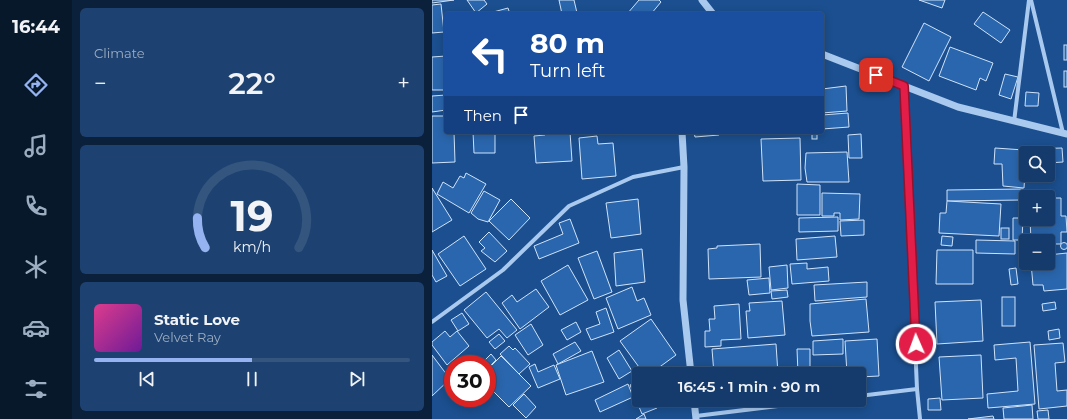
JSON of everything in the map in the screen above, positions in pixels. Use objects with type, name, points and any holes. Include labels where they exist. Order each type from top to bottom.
[{"type":"street","points":[[702,0],[711,12]]},
{"type":"street","points":[[1014,122],[1030,0]]},
{"type":"street","points":[[824,55],[958,107],[1014,122],[1065,133],[1030,0]]},
{"type":"street","points":[[904,86],[917,389],[920,419]]},
{"type":"street","points":[[682,134],[684,168],[683,300],[690,367]]},
{"type":"street","points":[[432,322],[503,270],[569,206],[633,177],[684,168]]},
{"type":"street","points":[[866,395],[917,389]]},
{"type":"street","points":[[695,407],[696,418],[775,407]]},
{"type":"building","points":[[432,0],[454,0],[432,3]]},
{"type":"building","points":[[467,0],[484,0],[487,4],[475,12]]},
{"type":"building","points":[[559,0],[574,0],[577,12],[562,12]]},
{"type":"building","points":[[639,0],[659,0],[661,2],[653,12],[629,12]]},
{"type":"building","points":[[919,0],[945,0],[942,8]]},
{"type":"building","points":[[441,4],[444,32],[432,33],[432,5]]},
{"type":"building","points":[[508,8],[509,12],[493,12]]},
{"type":"building","points":[[983,12],[1010,30],[1001,43],[974,24]]},
{"type":"building","points":[[924,23],[951,37],[929,81],[902,67]]},
{"type":"building","points":[[1064,45],[1067,45],[1067,60],[1064,60]]},
{"type":"building","points":[[950,47],[993,63],[986,81],[980,78],[976,90],[939,76]]},
{"type":"building","points":[[444,56],[444,90],[432,90],[432,57]]},
{"type":"building","points":[[1064,71],[1067,71],[1067,87],[1064,87]]},
{"type":"building","points":[[1005,74],[1018,77],[1011,99],[999,95]]},
{"type":"building","points":[[846,86],[847,111],[824,113],[824,89]]},
{"type":"building","points":[[1026,92],[1039,93],[1038,106],[1025,106]]},
{"type":"building","points":[[444,95],[444,110],[432,112],[432,96]]},
{"type":"building","points":[[848,113],[849,127],[824,129],[824,115]]},
{"type":"building","points":[[432,116],[444,116],[444,134],[454,134],[455,162],[432,163]]},
{"type":"building","points":[[473,134],[495,134],[495,153],[474,153]]},
{"type":"building","points":[[570,134],[572,161],[536,163],[534,136]]},
{"type":"building","points":[[694,134],[719,134],[719,135],[695,137]]},
{"type":"building","points":[[812,134],[817,134],[817,139],[812,139]]},
{"type":"building","points":[[861,134],[862,158],[849,158],[848,135]]},
{"type":"building","points":[[597,136],[598,144],[613,143],[616,176],[582,179],[579,138]]},
{"type":"building","points":[[800,138],[801,180],[763,181],[761,139]]},
{"type":"building","points":[[995,148],[1019,150],[1019,182],[1024,182],[1024,188],[1003,186],[1002,164],[994,164]]},
{"type":"building","points":[[1055,148],[1062,148],[1063,162],[1055,163]]},
{"type":"building","points":[[847,152],[849,182],[807,182],[805,168],[806,153]]},
{"type":"building","points":[[466,173],[486,184],[469,213],[437,194],[443,182],[453,188],[460,176],[464,178]]},
{"type":"building","points":[[797,184],[820,185],[820,215],[797,215]]},
{"type":"building","points":[[432,188],[452,220],[432,232]]},
{"type":"building","points":[[1023,189],[1019,190],[1019,200],[947,201],[947,190]]},
{"type":"building","points":[[484,191],[500,200],[488,222],[478,219],[471,213]]},
{"type":"building","points":[[822,193],[860,194],[859,219],[840,220],[840,213],[834,213],[834,216],[822,216]]},
{"type":"building","points":[[1055,198],[1061,198],[1061,216],[1066,216],[1067,232],[1061,232],[1061,244],[1055,244],[1055,234],[1031,234],[1030,226],[1055,226]]},
{"type":"building","points":[[511,199],[530,218],[509,240],[489,221]]},
{"type":"building","points":[[638,199],[641,234],[611,238],[606,203]]},
{"type":"building","points":[[947,201],[1001,204],[999,236],[939,233],[940,213],[946,213]]},
{"type":"building","points":[[838,217],[838,231],[799,232],[799,218]]},
{"type":"building","points":[[1013,218],[1019,218],[1019,226],[1023,226],[1022,234],[1019,234],[1019,240],[1013,240]]},
{"type":"building","points":[[570,219],[579,243],[539,259],[534,246],[563,234],[559,223]]},
{"type":"building","points":[[864,220],[864,235],[841,236],[840,221]]},
{"type":"building","points":[[1001,228],[1009,228],[1009,239],[1001,239]]},
{"type":"building","points":[[489,232],[507,251],[495,262],[481,251],[485,248],[479,242]]},
{"type":"building","points":[[464,236],[486,269],[460,286],[438,254]]},
{"type":"building","points":[[835,236],[837,257],[797,260],[796,239]]},
{"type":"building","points":[[942,236],[953,237],[952,246],[941,245]]},
{"type":"building","points":[[976,240],[1015,241],[1015,254],[976,253]]},
{"type":"building","points":[[1064,243],[1067,246],[1064,249],[1061,246]]},
{"type":"building","points":[[760,244],[761,277],[709,279],[708,249],[717,248],[717,246]]},
{"type":"building","points":[[642,249],[645,282],[616,286],[614,253]]},
{"type":"building","points":[[432,250],[447,276],[436,282],[432,275]]},
{"type":"building","points":[[937,250],[973,250],[973,284],[936,284]]},
{"type":"building","points":[[597,251],[612,292],[594,299],[578,258]]},
{"type":"building","points":[[1067,253],[1067,289],[1044,291],[1043,285],[1033,285],[1032,270],[1055,270],[1055,254]]},
{"type":"building","points":[[807,263],[807,269],[828,267],[829,281],[792,284],[790,264]]},
{"type":"building","points":[[568,265],[588,300],[560,315],[541,281]]},
{"type":"building","points":[[787,265],[788,288],[771,290],[769,267]]},
{"type":"building","points":[[1016,268],[1018,284],[1011,285],[1009,269]]},
{"type":"building","points":[[769,278],[770,293],[749,295],[747,280]]},
{"type":"building","points":[[867,282],[867,297],[815,301],[814,285]]},
{"type":"building","points":[[632,287],[637,301],[644,298],[651,315],[618,329],[606,298]]},
{"type":"building","points":[[536,289],[549,307],[520,329],[502,303],[512,295],[517,302]]},
{"type":"building","points":[[787,290],[788,297],[772,299],[771,291]]},
{"type":"building","points":[[486,292],[517,330],[507,338],[499,329],[487,338],[464,310]]},
{"type":"building","points":[[1002,297],[1015,297],[1015,326],[1002,326]]},
{"type":"building","points":[[866,299],[869,332],[812,336],[810,304]]},
{"type":"building","points":[[981,300],[983,341],[937,344],[935,302]]},
{"type":"building","points":[[782,301],[785,335],[748,338],[746,311],[750,311],[749,303]]},
{"type":"building","points":[[1055,302],[1056,309],[1043,311],[1042,304]]},
{"type":"building","points":[[739,304],[741,339],[721,340],[721,346],[705,347],[705,331],[710,331],[709,319],[715,319],[714,306]]},
{"type":"building","points":[[606,308],[614,332],[591,340],[586,329],[600,324],[596,312]]},
{"type":"building","points":[[462,313],[469,324],[458,331],[451,320]]},
{"type":"building","points":[[651,319],[676,355],[660,367],[639,367],[620,341]]},
{"type":"building","points":[[576,322],[581,332],[567,340],[561,330]]},
{"type":"building","points":[[531,324],[543,345],[528,355],[515,335]]},
{"type":"building","points":[[1059,329],[1060,338],[1049,340],[1048,331]]},
{"type":"building","points":[[445,331],[450,337],[457,331],[469,346],[459,355],[444,355],[444,361],[432,345],[432,342]]},
{"type":"building","points":[[499,334],[505,341],[495,349],[489,342]]},
{"type":"building","points":[[843,339],[843,354],[813,355],[813,341]]},
{"type":"building","points":[[877,339],[879,376],[866,377],[866,367],[847,367],[845,341]]},
{"type":"building","points":[[575,342],[581,351],[558,364],[553,354]]},
{"type":"building","points":[[1030,342],[1035,404],[988,408],[987,394],[1018,391],[1016,358],[995,360],[994,345]]},
{"type":"building","points":[[1063,343],[1065,362],[1055,363],[1057,391],[1067,390],[1067,406],[1039,409],[1034,345]]},
{"type":"building","points":[[776,344],[778,367],[713,367],[712,349]]},
{"type":"building","points":[[509,346],[513,350],[515,348],[530,364],[519,374],[500,354]]},
{"type":"building","points":[[797,349],[810,349],[810,367],[798,367]]},
{"type":"building","points":[[619,350],[632,371],[619,379],[607,358]]},
{"type":"building","points":[[592,351],[604,382],[566,395],[556,365]]},
{"type":"building","points":[[432,355],[444,371],[444,385],[432,396]]},
{"type":"building","points":[[981,355],[983,398],[942,400],[939,357]]},
{"type":"building","points":[[501,356],[531,386],[509,407],[496,394],[496,361]]},
{"type":"building","points":[[535,364],[538,372],[554,365],[560,379],[538,388],[529,367]]},
{"type":"building","points":[[628,384],[632,394],[632,397],[600,412],[595,400]]},
{"type":"building","points":[[524,394],[536,407],[526,418],[513,405]]},
{"type":"building","points":[[940,398],[941,410],[928,410],[928,399]]},
{"type":"building","points":[[1032,405],[1033,419],[1004,419],[1003,408]]},
{"type":"building","points":[[639,407],[657,408],[642,414]]},
{"type":"building","points":[[1048,410],[1049,419],[1038,419],[1037,411]]},
{"type":"building","points":[[644,414],[646,419],[636,419]]},
{"type":"building","points":[[993,416],[994,419],[968,419]]},
{"type":"route","points":[[876,75],[904,86],[916,344]]}]
